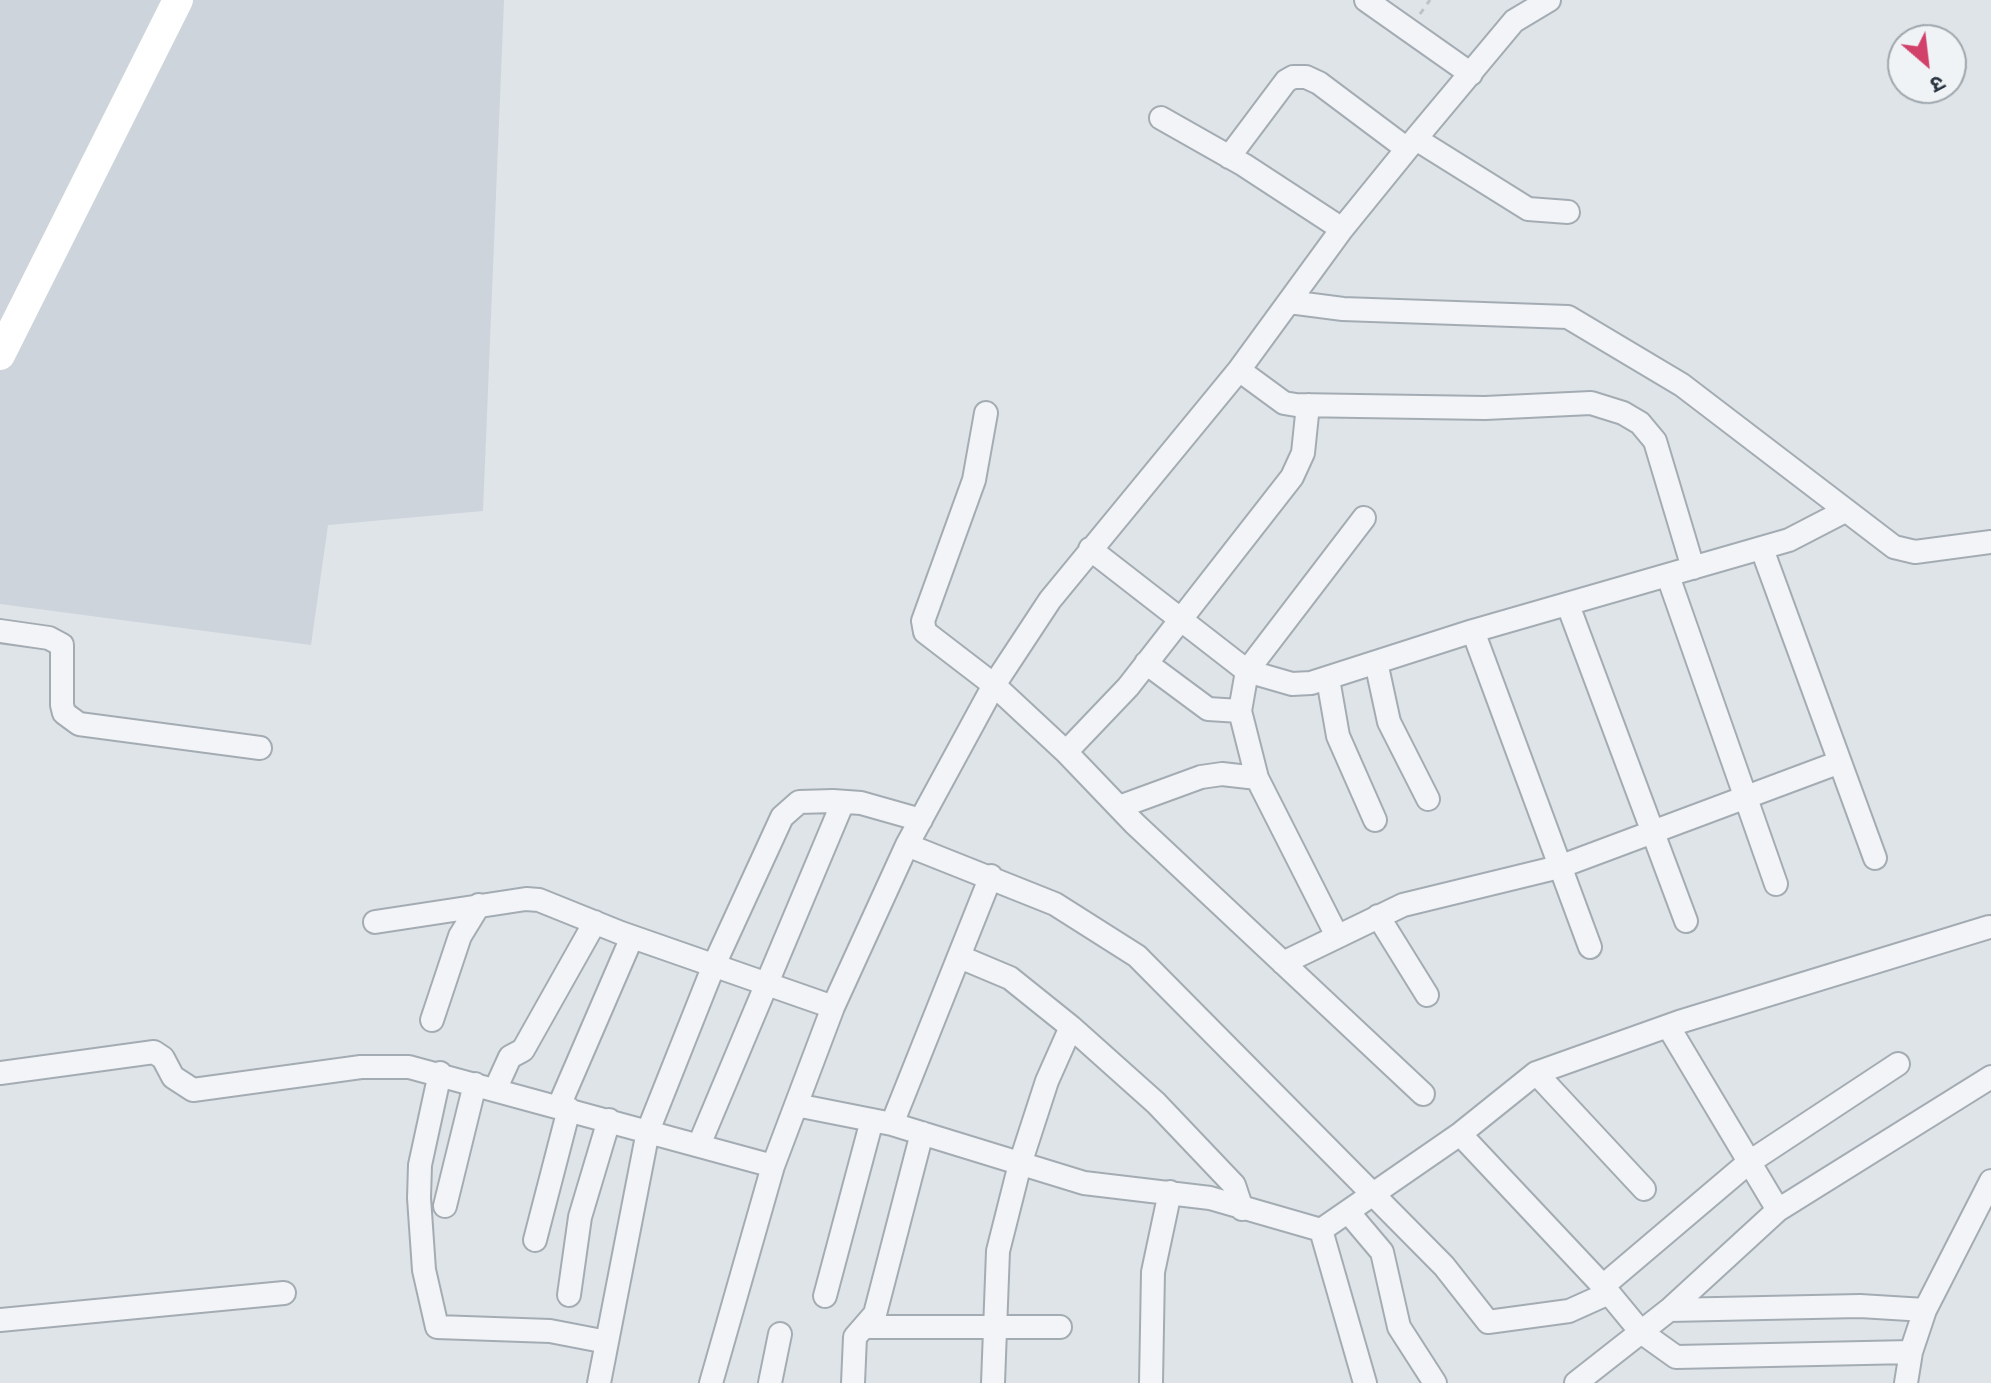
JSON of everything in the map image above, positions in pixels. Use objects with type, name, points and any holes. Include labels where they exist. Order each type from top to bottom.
[{"type":"street","points":[[0,355],[178,0]]},
{"type":"street","points":[[1366,0],[1471,74]]},
{"type":"street","points":[[711,1383],[773,1166],[833,1007],[907,845],[994,685],[1050,600],[1239,370],[1342,229],[1514,21],[1549,0]]},
{"type":"street","points":[[1229,157],[1286,81],[1293,77],[1306,77],[1411,144],[1528,209],[1568,212]]},
{"type":"street","points":[[1161,118],[1342,229]]},
{"type":"street","points":[[1289,302],[1343,309],[1568,317],[1682,385],[1894,547],[1934,550],[1991,542]]},
{"type":"street","points":[[1239,370],[1284,403],[1485,408],[1591,403],[1623,413],[1640,423],[1655,441],[1693,568]]},
{"type":"street","points":[[1066,752],[1146,663],[1292,477],[1303,453],[1308,405]]},
{"type":"street","points":[[986,413],[974,480],[923,627],[933,639],[994,685],[1066,752],[1119,807],[1423,1094]]},
{"type":"street","points":[[1090,549],[1247,671],[1292,684],[1328,679],[1473,631],[1762,549],[1801,536],[1845,511]]},
{"type":"street","points":[[1337,936],[1257,778],[1240,711],[1247,671],[1364,518]]},
{"type":"street","points":[[1762,549],[1875,858]]},
{"type":"street","points":[[1668,576],[1776,884]]},
{"type":"street","points":[[1568,605],[1686,921]]},
{"type":"street","points":[[0,631],[49,638],[62,645],[62,705],[64,713],[79,724],[260,748]]},
{"type":"street","points":[[1473,631],[1590,947]]},
{"type":"street","points":[[1376,662],[1389,722],[1428,799]]},
{"type":"street","points":[[1146,663],[1208,709],[1240,711]]},
{"type":"street","points":[[1328,679],[1338,736],[1375,820]]},
{"type":"street","points":[[1283,963],[1403,905],[1559,867],[1840,762]]},
{"type":"street","points":[[1119,807],[1201,777],[1222,774],[1257,778]]},
{"type":"street","points":[[599,1383],[648,1131],[714,965],[782,817],[799,802],[843,802],[861,803],[921,820]]},
{"type":"street","points":[[699,1145],[843,802]]},
{"type":"street","points":[[907,845],[991,876],[1078,915],[1137,956],[1444,1266],[1483,1318],[1491,1323],[1569,1311],[1606,1289],[1748,1163],[1898,1064]]},
{"type":"street","points":[[825,1296],[882,1122],[960,957],[991,876]]},
{"type":"street","points":[[375,922],[479,905],[539,900],[632,937],[833,1007]]},
{"type":"street","points":[[432,1020],[460,936],[479,905]]},
{"type":"street","points":[[1378,916],[1427,995]]},
{"type":"street","points":[[445,1206],[485,1087],[510,1057],[523,1050],[595,922]]},
{"type":"street","points":[[796,1105],[882,1122],[1084,1183],[1170,1192],[1321,1230],[1375,1196],[1460,1134],[1536,1073],[1668,1026],[1989,927]]},
{"type":"street","points":[[535,1240],[564,1108],[632,937]]},
{"type":"street","points":[[960,957],[1010,978],[1071,1027],[1156,1103],[1234,1185],[1242,1209]]},
{"type":"street","points":[[1668,1026],[1778,1210]]},
{"type":"street","points":[[993,1383],[998,1251],[1020,1164],[1047,1081],[1071,1027]]},
{"type":"street","points":[[0,1073],[154,1052],[163,1058],[173,1077],[193,1090],[383,1065],[440,1073],[773,1166]]},
{"type":"street","points":[[440,1073],[420,1165],[419,1198],[424,1270],[437,1327],[550,1331],[607,1342]]},
{"type":"street","points":[[1536,1073],[1644,1189]]},
{"type":"street","points":[[1584,1381],[1669,1310],[1778,1210],[1991,1077]]},
{"type":"street","points":[[569,1295],[580,1217],[609,1120]]},
{"type":"street","points":[[853,1383],[855,1337],[875,1314],[922,1133]]},
{"type":"street","points":[[1460,1134],[1606,1289],[1641,1332],[1676,1357],[1686,1360],[1775,1354],[1911,1352]]},
{"type":"street","points":[[1906,1383],[1911,1352],[1925,1310],[1991,1181]]},
{"type":"street","points":[[1151,1383],[1153,1272],[1170,1192]]},
{"type":"street","points":[[1349,1213],[1382,1252],[1399,1327],[1435,1383]]},
{"type":"street","points":[[1321,1230],[1365,1383]]},
{"type":"street","points":[[0,1320],[284,1293]]},
{"type":"street","points":[[1669,1310],[1860,1306],[1925,1310]]},
{"type":"street","points":[[864,1327],[1060,1327]]},
{"type":"street","points":[[770,1383],[780,1334]]},
{"type":"shaded area","points":[[0,0],[504,0],[483,511],[328,525],[311,645],[0,604]]}]
